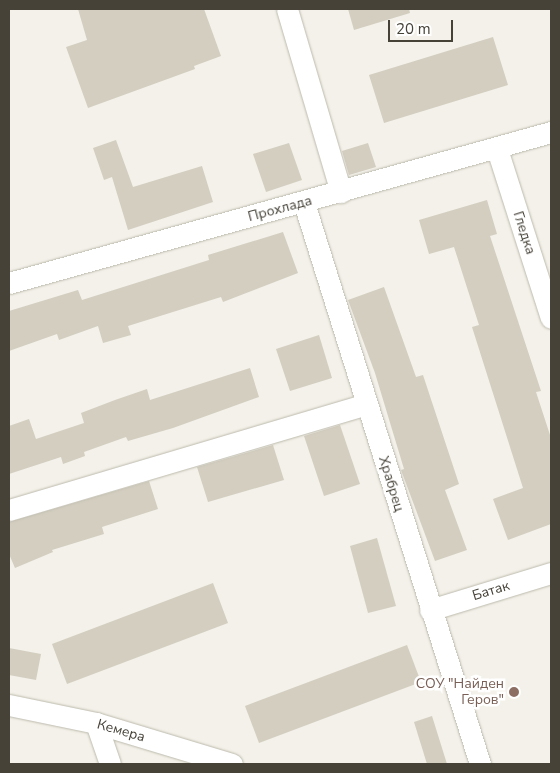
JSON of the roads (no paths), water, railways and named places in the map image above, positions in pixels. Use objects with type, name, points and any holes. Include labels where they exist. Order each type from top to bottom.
[{"type":"street","points":[[287,9],[341,192]]},
{"type":"street","name":"Прохлада","points":[[9,283],[497,149],[551,132]]},
{"type":"street","name":"Гледка","points":[[497,149],[551,318]]},
{"type":"street","name":"Храбрец","points":[[304,202],[430,610],[480,764]]},
{"type":"street","points":[[9,510],[366,404]]},
{"type":"street","name":"Батак","points":[[430,610],[551,573]]},
{"type":"street","name":"Кемера","points":[[9,705],[96,723],[232,764]]},
{"type":"street","points":[[96,723],[110,764]]},
{"type":"place","name":"СОУ \"Найден Геров\"","points":[[514,692]]}]
